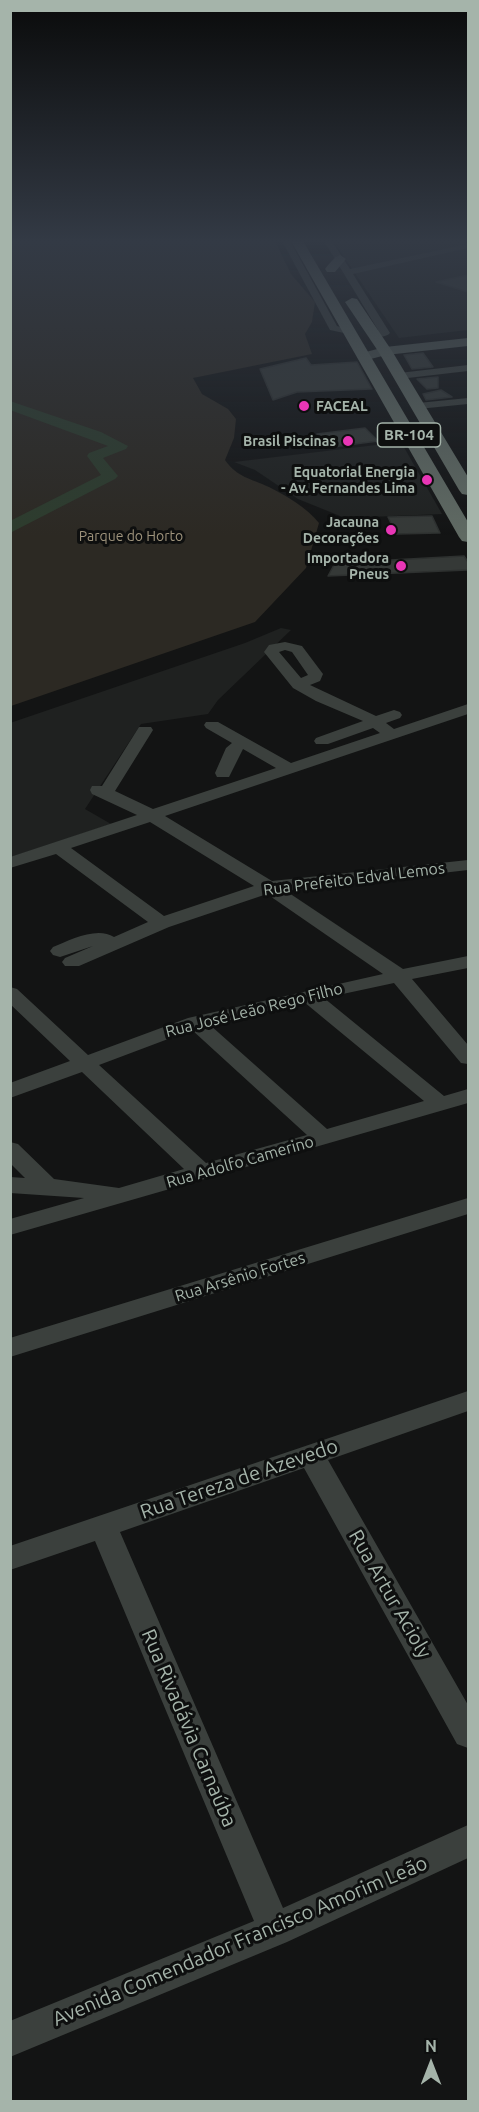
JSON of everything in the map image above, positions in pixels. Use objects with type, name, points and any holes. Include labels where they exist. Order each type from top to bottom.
[{"type":"highway","name":"BR-104","points":[[354,340],[468,537]]},
{"type":"highway","name":"BR-104","points":[[381,340],[399,376],[468,490]]},
{"type":"main road","points":[[363,357],[385,351],[468,342]]},
{"type":"street","points":[[399,376],[468,368]]},
{"type":"street","points":[[418,406],[468,401]]},
{"type":"street","points":[[298,685],[307,683],[316,676],[297,649],[281,646],[274,648],[271,652],[298,685],[375,722],[390,733]]},
{"type":"street","points":[[10,863],[390,733],[468,709]]},
{"type":"street","points":[[322,741],[393,715]]},
{"type":"street","points":[[212,725],[288,768]]},
{"type":"street","points":[[145,729],[102,791],[151,815],[269,887],[398,975],[468,1058]]},
{"type":"street","points":[[223,773],[234,748],[243,742]]},
{"type":"street","points":[[58,848],[162,923]]},
{"type":"street","name":"Rua Prefeito Edval Lemos","points":[[66,957],[91,939],[122,941],[162,923],[269,887],[468,865]]},
{"type":"street","name":"Rua José Leão Rego Filho","points":[[10,1091],[195,1022],[398,975],[468,962]]},
{"type":"street","points":[[10,993],[202,1173]]},
{"type":"street","points":[[308,995],[441,1104]]},
{"type":"street","points":[[195,1022],[324,1138]]},
{"type":"street","name":"Rua Adolfo Camerino","points":[[10,1227],[468,1096]]},
{"type":"street","points":[[10,1149],[62,1201],[62,1212]]},
{"type":"street","points":[[10,1185],[45,1186],[123,1195]]},
{"type":"street","name":"Rua Arsênio Fortes","points":[[10,1348],[468,1206]]},
{"type":"street","name":"Rua Tereza de Azevedo","points":[[10,1558],[468,1401]]},
{"type":"street","name":"Rua Artur Acioly","points":[[310,1454],[468,1734]]},
{"type":"street","name":"Rua Rivadávia Carnaúba","points":[[103,1526],[275,1930]]},
{"type":"street","name":"Avenida Comendador Francisco Amorim Leão","points":[[10,2039],[275,1930],[468,1841]]},
{"type":"shaded area","points":[[401,442],[442,514],[345,518],[298,499],[255,470],[234,462]]},
{"type":"shaded area","points":[[281,628],[291,630],[218,700],[208,714],[141,724],[85,809],[111,824],[11,857],[10,723],[245,643]]},
{"type":"green space","name":"Parque do Horto","points":[[10,340],[307,340],[312,354],[193,378],[202,394],[228,409],[236,419],[234,438],[225,460],[230,466],[245,477],[290,499],[319,523],[306,568],[255,622],[11,706]]},
{"type":"building","points":[[423,353],[433,367],[412,369],[404,355]]},
{"type":"building","points":[[306,358],[311,365],[357,362],[372,389],[297,392],[273,400],[260,369]]},
{"type":"building","points":[[438,377],[438,388],[427,389],[417,379]]},
{"type":"building","points":[[441,390],[452,397],[426,400],[423,394]]},
{"type":"building","points":[[365,428],[378,441],[332,447],[317,434]]},
{"type":"building","points":[[432,516],[440,533],[396,534],[388,517]]},
{"type":"building","name":"Importadora Pneus","points":[[464,556],[468,562],[468,570],[328,576],[335,563]]},
{"type":"waterway","points":[[10,405],[121,446],[94,456],[110,476],[10,528]]},
{"type":"place","name":"FACEAL","points":[[304,406]]},
{"type":"place","name":"Brasil Piscinas","points":[[348,441]]},
{"type":"place","name":"Equatorial Energia - Av. Fernandes Lima","points":[[427,480]]},
{"type":"place","name":"Jacauna Decorações","points":[[391,530]]},
{"type":"place","name":"Importadora Pneus","points":[[401,566]]}]
